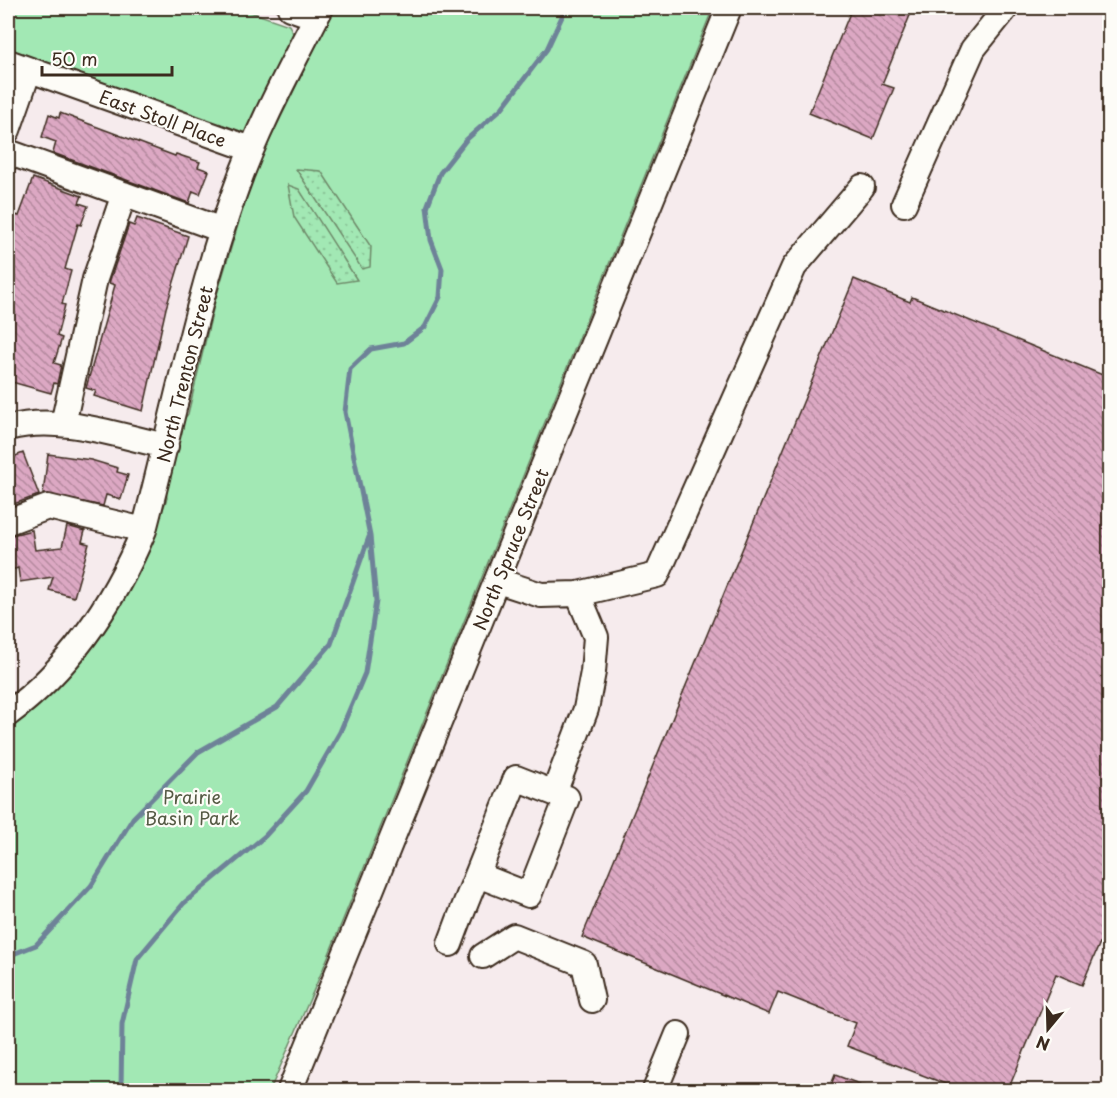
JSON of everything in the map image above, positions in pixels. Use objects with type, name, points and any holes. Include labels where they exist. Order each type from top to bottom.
[{"type":"street","points":[[290,8],[319,12]]},
{"type":"street","name":"North Spruce Street","points":[[290,1090],[729,8]]},
{"type":"street","points":[[904,204],[973,49],[1006,8]]},
{"type":"street","name":"North Trenton Street","points":[[8,714],[24,702],[63,664],[104,611],[129,565],[144,530],[222,230],[251,149],[319,12]]},
{"type":"street","points":[[8,130],[18,66]]},
{"type":"street","name":"East Stoll Place","points":[[18,66],[251,149]]},
{"type":"street","points":[[8,152],[222,230]]},
{"type":"street","points":[[498,581],[540,595],[578,594],[657,575],[794,267],[862,187]]},
{"type":"street","points":[[63,424],[95,279],[124,194]]},
{"type":"street","points":[[8,428],[24,423],[63,424],[166,446]]},
{"type":"street","points":[[8,522],[48,507],[144,530]]},
{"type":"street","points":[[554,793],[586,709],[592,672],[596,637],[578,594]]},
{"type":"street","points":[[450,944],[477,875],[516,778],[567,798],[529,895],[477,875]]},
{"type":"street","points":[[483,956],[514,936],[584,964],[592,1000]]},
{"type":"street","points":[[655,1090],[678,1034]]},
{"type":"green space","points":[[8,8],[239,8],[289,25],[296,39],[245,137],[8,54]]},
{"type":"green space","name":"Prairie Basin Park","points":[[334,8],[713,8],[323,969],[270,1090],[8,1090],[8,726],[36,703],[84,652],[105,624],[140,565],[167,498],[166,490],[184,419],[188,414],[215,301],[247,195],[247,187]]},
{"type":"green space","points":[[296,169],[321,171],[371,247],[370,267],[362,269]]},
{"type":"green space","points":[[288,185],[299,189],[357,280],[337,283],[294,217]]},
{"type":"building","points":[[852,8],[913,8],[882,84],[894,88],[873,139],[809,113]]},
{"type":"building","points":[[60,113],[175,156],[176,154],[200,162],[198,167],[209,171],[200,194],[193,191],[189,203],[53,153],[56,142],[42,137],[49,114],[59,118]]},
{"type":"building","points":[[33,178],[82,196],[79,203],[88,206],[81,225],[78,224],[65,269],[71,271],[62,304],[65,305],[57,336],[62,338],[54,363],[61,365],[57,384],[54,383],[51,393],[8,381],[11,346],[8,345],[8,270],[15,242],[9,240],[16,215],[19,216]]},
{"type":"building","points":[[137,218],[188,236],[166,308],[143,411],[94,396],[96,391],[86,388],[115,285],[109,283],[129,224],[134,226]]},
{"type":"building","points":[[854,279],[910,302],[912,297],[1110,378],[1110,919],[1082,985],[1056,974],[1008,1090],[961,1090],[847,1046],[856,1023],[778,992],[769,1014],[582,937]]},
{"type":"building","points":[[23,453],[39,495],[8,506],[8,459]]},
{"type":"building","points":[[48,454],[91,460],[118,468],[117,472],[128,475],[121,499],[106,495],[103,506],[43,494]]},
{"type":"building","points":[[67,526],[85,531],[82,542],[89,544],[74,597],[49,590],[53,577],[20,582],[18,568],[8,571],[8,536],[32,530],[35,550],[62,547]]},
{"type":"building","points":[[835,1075],[873,1089],[873,1090],[829,1090]]},
{"type":"waterway","points":[[121,1090],[122,1024],[137,959],[184,903],[265,836],[306,791],[340,732],[365,673],[376,601],[370,536],[345,412],[350,369],[371,349],[404,343],[425,327],[440,297],[442,269],[431,240],[427,207],[440,173],[466,140],[502,108],[547,49],[566,8]]},
{"type":"waterway","points":[[8,956],[36,945],[91,886],[133,818],[198,752],[277,707],[331,644],[369,537]]}]
